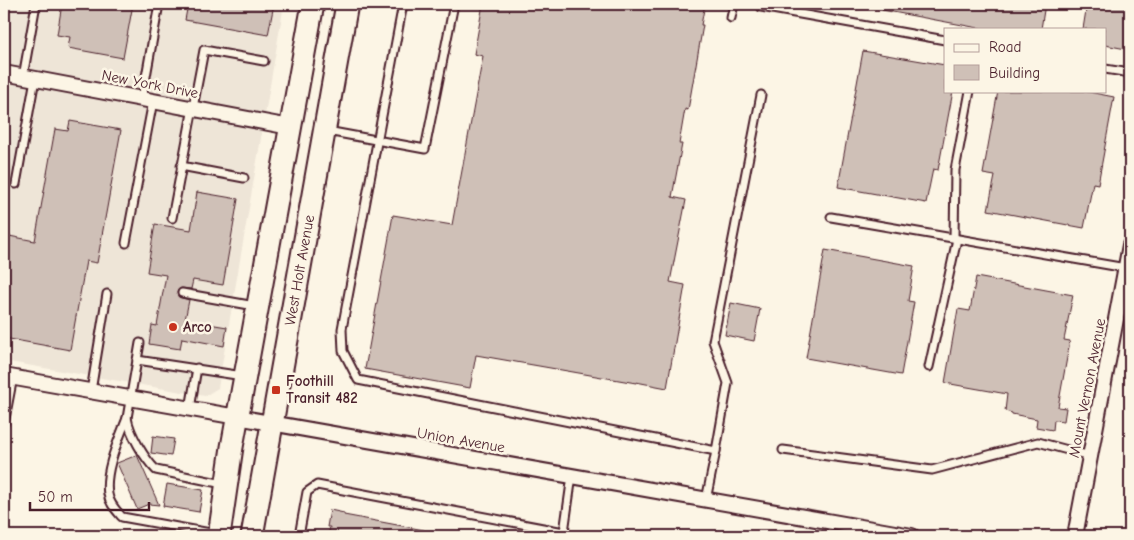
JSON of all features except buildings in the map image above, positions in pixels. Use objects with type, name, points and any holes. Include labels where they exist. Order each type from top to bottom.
[{"type":"main road","points":[[219,535],[244,376],[313,4]]},
{"type":"main road","name":"West Holt Avenue","points":[[252,536],[347,4]]},
{"type":"street","name":"New York Drive","points":[[4,73],[290,127]]},
{"type":"street","name":"Mount Vernon Avenue","points":[[1076,536],[1130,245]]},
{"type":"street","name":"Union Avenue","points":[[8,377],[912,536]]},
{"type":"lane","points":[[16,184],[36,4]]},
{"type":"lane","points":[[126,242],[159,4]]},
{"type":"lane","points":[[403,4],[342,328],[343,351],[358,380],[716,451]]},
{"type":"lane","points":[[325,130],[425,149],[454,4]]},
{"type":"lane","points":[[731,18],[734,4]]},
{"type":"lane","points":[[762,4],[761,7],[944,40]]},
{"type":"lane","points":[[172,218],[204,50],[264,61]]},
{"type":"lane","points":[[1106,69],[1130,73]]},
{"type":"lane","points":[[930,367],[955,238],[955,170],[970,92]]},
{"type":"lane","points":[[706,500],[728,383],[713,341],[761,95]]},
{"type":"lane","points":[[181,166],[244,178]]},
{"type":"lane","points":[[831,216],[1126,268]]},
{"type":"lane","points":[[182,293],[257,306]]},
{"type":"lane","points":[[91,391],[107,294]]},
{"type":"lane","points":[[140,344],[127,418],[114,450],[108,474],[108,494],[114,508],[122,517],[219,535]]},
{"type":"lane","points":[[137,360],[244,376]]},
{"type":"lane","points":[[190,409],[197,368]]},
{"type":"lane","points":[[4,424],[8,377]]},
{"type":"lane","points":[[127,418],[129,429],[149,464],[156,470],[226,485]]},
{"type":"lane","points":[[783,450],[932,470],[1038,442],[1090,456]]},
{"type":"lane","points":[[300,536],[307,492],[317,485],[563,534],[572,476]]},
{"type":"shaded area","points":[[4,4],[284,4],[218,388],[205,396],[4,361]]},
{"type":"place","name":"Arco","points":[[173,327]]},
{"type":"place","name":"Foothill Transit 482","points":[[276,390]]}]
